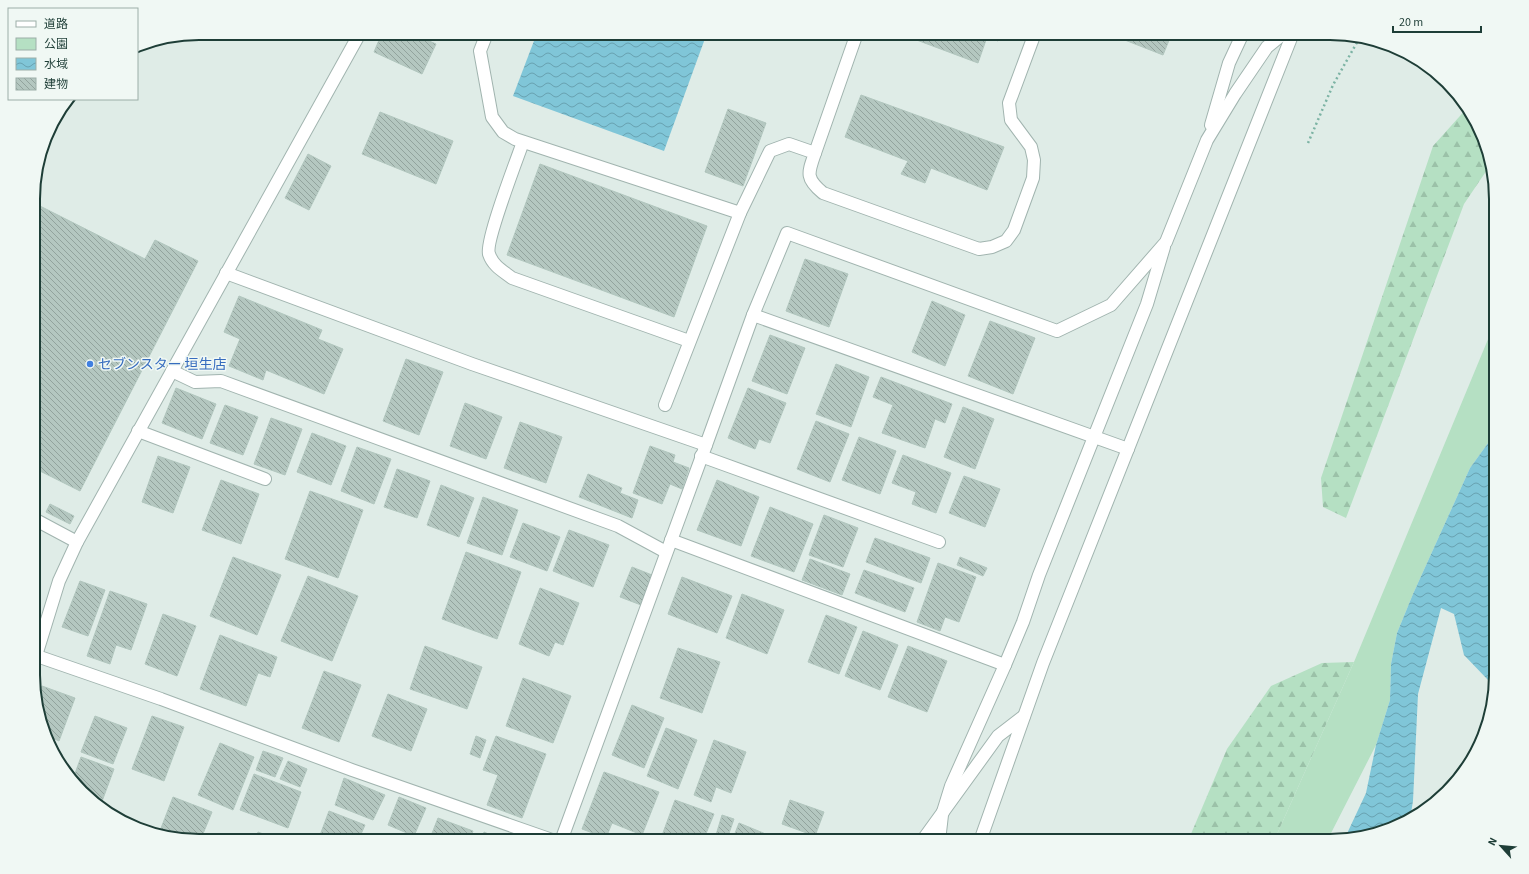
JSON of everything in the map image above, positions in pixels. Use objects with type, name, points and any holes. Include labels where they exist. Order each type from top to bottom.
[{"type":"street","points":[[40,642],[59,581],[77,542],[356,40]]},
{"type":"street","points":[[484,40],[480,51],[492,117],[503,132],[523,142],[740,213]]},
{"type":"street","points":[[855,40],[809,171],[813,184],[823,193],[979,249],[992,247],[1006,241],[1014,230],[1033,178],[1034,160],[1031,147],[1011,120],[1009,103],[1033,40]]},
{"type":"street","points":[[940,834],[942,815],[951,786],[1023,622],[1039,575],[1147,304],[1166,242],[1207,140],[1229,63],[1240,40]]},
{"type":"street","points":[[1207,140],[1235,94],[1267,47],[1276,40]]},
{"type":"street","points":[[982,834],[1043,663],[1290,40]]},
{"type":"street","points":[[523,142],[492,232],[488,253],[496,267],[512,278],[689,341]]},
{"type":"street","points":[[665,405],[740,213],[770,151],[789,144],[815,153]]},
{"type":"street","points":[[564,834],[754,315],[787,233],[1057,331],[1111,305],[1166,242]]},
{"type":"street","points":[[226,273],[704,451],[939,542]]},
{"type":"street","points":[[754,315],[1128,449]]},
{"type":"street","points":[[172,372],[194,382],[221,381],[618,526],[666,552]]},
{"type":"street","points":[[138,431],[265,479]]},
{"type":"street","points":[[40,522],[77,542]]},
{"type":"street","points":[[671,540],[1005,665]]},
{"type":"street","points":[[40,660],[161,699],[360,773],[535,834]]},
{"type":"street","points":[[927,834],[998,736],[1024,716]]},
{"type":"path","points":[[1308,143],[1333,85],[1357,42]]},
{"type":"green space","points":[[1463,112],[1477,138],[1487,171],[1464,204],[1346,518],[1323,507],[1321,478],[1433,146]]},
{"type":"green space","points":[[1489,337],[1489,442],[1470,468],[1397,633],[1391,664],[1390,700],[1376,745],[1331,834],[1277,834],[1354,662]]},
{"type":"green space","points":[[1354,662],[1277,834],[1191,834],[1227,749],[1271,686],[1322,663]]},
{"type":"water","points":[[534,40],[704,40],[664,151],[513,96]]},
{"type":"water","points":[[1489,442],[1489,689],[1488,680],[1464,655],[1454,614],[1441,608],[1418,694],[1413,801],[1411,812],[1381,826],[1347,833],[1366,793],[1376,745],[1390,700],[1391,664],[1397,633],[1470,468]]},
{"type":"building","points":[[379,40],[427,40],[436,44],[422,74],[374,52]]},
{"type":"building","points":[[917,40],[986,40],[978,63]]},
{"type":"building","points":[[1125,40],[1169,40],[1163,55]]},
{"type":"building","points":[[861,95],[1004,147],[987,190],[931,168],[925,183],[901,174],[908,161],[845,137]]},
{"type":"building","points":[[728,109],[766,123],[743,186],[705,172]]},
{"type":"building","points":[[380,112],[453,141],[436,184],[362,154]]},
{"type":"building","points":[[308,154],[331,166],[309,210],[285,198]]},
{"type":"building","points":[[540,164],[707,226],[674,317],[507,255]]},
{"type":"building","name":"セブンスター 垣生店","points":[[40,206],[145,259],[155,240],[198,261],[80,491],[40,471]]},
{"type":"building","points":[[805,259],[848,274],[829,327],[786,311]]},
{"type":"building","points":[[239,296],[322,330],[318,339],[343,349],[324,394],[266,370],[263,380],[229,366],[240,339],[224,332]]},
{"type":"building","points":[[932,301],[965,315],[945,366],[912,352]]},
{"type":"building","points":[[990,321],[1035,338],[1013,394],[968,376]]},
{"type":"building","points":[[770,335],[805,348],[787,394],[752,381]]},
{"type":"building","points":[[406,359],[443,372],[419,435],[383,421]]},
{"type":"building","points":[[836,364],[869,377],[851,427],[816,414]]},
{"type":"building","points":[[881,377],[952,404],[945,423],[935,419],[925,448],[882,433],[893,405],[873,397]]},
{"type":"building","points":[[176,388],[216,404],[202,439],[162,423]]},
{"type":"building","points":[[748,388],[786,403],[770,443],[759,439],[755,449],[728,438]]},
{"type":"building","points":[[465,403],[502,417],[486,459],[450,446]]},
{"type":"building","points":[[225,405],[258,417],[243,455],[210,443]]},
{"type":"building","points":[[963,407],[994,419],[975,469],[944,457]]},
{"type":"building","points":[[271,418],[302,429],[285,475],[254,464]]},
{"type":"building","points":[[816,421],[849,434],[830,482],[797,469]]},
{"type":"building","points":[[520,422],[562,437],[546,483],[504,468]]},
{"type":"building","points":[[312,433],[346,446],[331,485],[297,472]]},
{"type":"building","points":[[859,437],[896,451],[880,494],[842,480]]},
{"type":"building","points":[[650,446],[675,455],[673,462],[689,468],[682,489],[670,484],[662,504],[633,493]]},
{"type":"building","points":[[357,447],[391,459],[374,504],[341,491]]},
{"type":"building","points":[[903,455],[951,473],[936,513],[912,504],[916,492],[892,483]]},
{"type":"building","points":[[158,456],[190,467],[173,513],[142,502]]},
{"type":"building","points":[[397,469],[430,481],[417,518],[384,507]]},
{"type":"building","points":[[588,474],[622,488],[620,493],[638,500],[632,518],[579,497]]},
{"type":"building","points":[[964,476],[1000,489],[985,527],[949,513]]},
{"type":"building","points":[[221,480],[259,494],[241,544],[202,530]]},
{"type":"building","points":[[717,480],[759,497],[741,546],[697,530]]},
{"type":"building","points":[[441,485],[474,498],[459,537],[427,525]]},
{"type":"building","points":[[310,491],[363,510],[338,578],[285,559]]},
{"type":"building","points":[[483,497],[518,510],[502,555],[467,543]]},
{"type":"building","points":[[50,504],[74,516],[70,524],[46,512]]},
{"type":"building","points":[[770,507],[813,524],[794,572],[751,556]]},
{"type":"building","points":[[824,515],[858,528],[843,567],[809,555]]},
{"type":"building","points":[[523,523],[560,537],[547,571],[510,557]]},
{"type":"building","points":[[569,530],[609,545],[593,587],[553,571]]},
{"type":"building","points":[[875,538],[930,558],[921,583],[866,562]]},
{"type":"building","points":[[466,552],[521,572],[497,639],[442,619]]},
{"type":"building","points":[[233,557],[281,575],[257,635],[210,616]]},
{"type":"building","points":[[960,557],[987,568],[983,576],[957,565]]},
{"type":"building","points":[[810,559],[850,574],[842,595],[802,580]]},
{"type":"building","points":[[938,563],[976,577],[959,622],[945,617],[940,631],[917,622]]},
{"type":"building","points":[[632,567],[652,575],[641,605],[620,597]]},
{"type":"building","points":[[864,570],[914,588],[905,612],[855,593]]},
{"type":"building","points":[[308,576],[358,596],[332,661],[281,641]]},
{"type":"building","points":[[682,577],[732,596],[717,633],[668,614]]},
{"type":"building","points":[[80,581],[105,590],[88,636],[62,627]]},
{"type":"building","points":[[540,588],[579,603],[563,645],[555,642],[549,656],[519,644]]},
{"type":"building","points":[[110,591],[147,604],[131,650],[116,645],[110,664],[87,656]]},
{"type":"building","points":[[742,594],[784,610],[767,654],[726,638]]},
{"type":"building","points":[[163,614],[196,626],[177,676],[145,664]]},
{"type":"building","points":[[826,615],[857,627],[839,674],[808,662]]},
{"type":"building","points":[[863,631],[898,645],[880,690],[845,676]]},
{"type":"building","points":[[220,635],[277,657],[270,677],[258,673],[246,706],[200,689]]},
{"type":"building","points":[[425,646],[482,667],[467,709],[410,689]]},
{"type":"building","points":[[908,646],[947,661],[927,712],[888,697]]},
{"type":"building","points":[[678,648],[720,662],[702,713],[660,698]]},
{"type":"building","points":[[324,671],[361,685],[339,742],[302,728]]},
{"type":"building","points":[[523,678],[571,696],[553,743],[506,726]]},
{"type":"building","points":[[42,686],[75,698],[59,741],[53,738],[48,726],[40,690]]},
{"type":"building","points":[[388,694],[427,709],[411,751],[372,736]]},
{"type":"building","points":[[632,705],[664,718],[644,768],[612,755]]},
{"type":"building","points":[[95,716],[127,728],[113,764],[81,752]]},
{"type":"building","points":[[152,716],[184,727],[164,781],[132,769]]},
{"type":"building","points":[[666,728],[697,740],[678,789],[647,776]]},
{"type":"building","points":[[476,736],[486,740],[480,758],[470,754]]},
{"type":"building","points":[[496,736],[546,754],[522,818],[487,805],[498,775],[483,770]]},
{"type":"building","points":[[714,740],[746,752],[731,793],[716,787],[711,802],[694,795]]},
{"type":"building","points":[[220,743],[254,757],[233,810],[198,795]]},
{"type":"building","points":[[263,751],[283,758],[275,777],[256,770]]},
{"type":"building","points":[[81,757],[114,769],[102,801],[94,795],[75,774]]},
{"type":"building","points":[[288,761],[307,769],[300,787],[280,779]]},
{"type":"building","points":[[604,772],[659,792],[642,834],[612,823],[608,834],[595,834],[582,829]]},
{"type":"building","points":[[254,774],[301,792],[288,828],[240,810]]},
{"type":"building","points":[[344,778],[385,795],[373,820],[335,805]]},
{"type":"building","points":[[173,797],[212,812],[203,834],[178,833],[160,830]]},
{"type":"building","points":[[399,797],[426,808],[415,834],[409,834],[388,825]]},
{"type":"building","points":[[675,800],[714,814],[706,834],[663,834]]},
{"type":"building","points":[[790,800],[824,812],[816,834],[810,834],[782,824]]},
{"type":"building","points":[[329,811],[365,825],[361,834],[320,834]]},
{"type":"building","points":[[722,815],[734,819],[729,834],[716,834]]},
{"type":"building","points":[[438,818],[473,831],[472,834],[432,834]]},
{"type":"building","points":[[739,823],[766,834],[735,834]]},
{"type":"place","name":"セブンスター 垣生店","points":[[90,364]]}]
